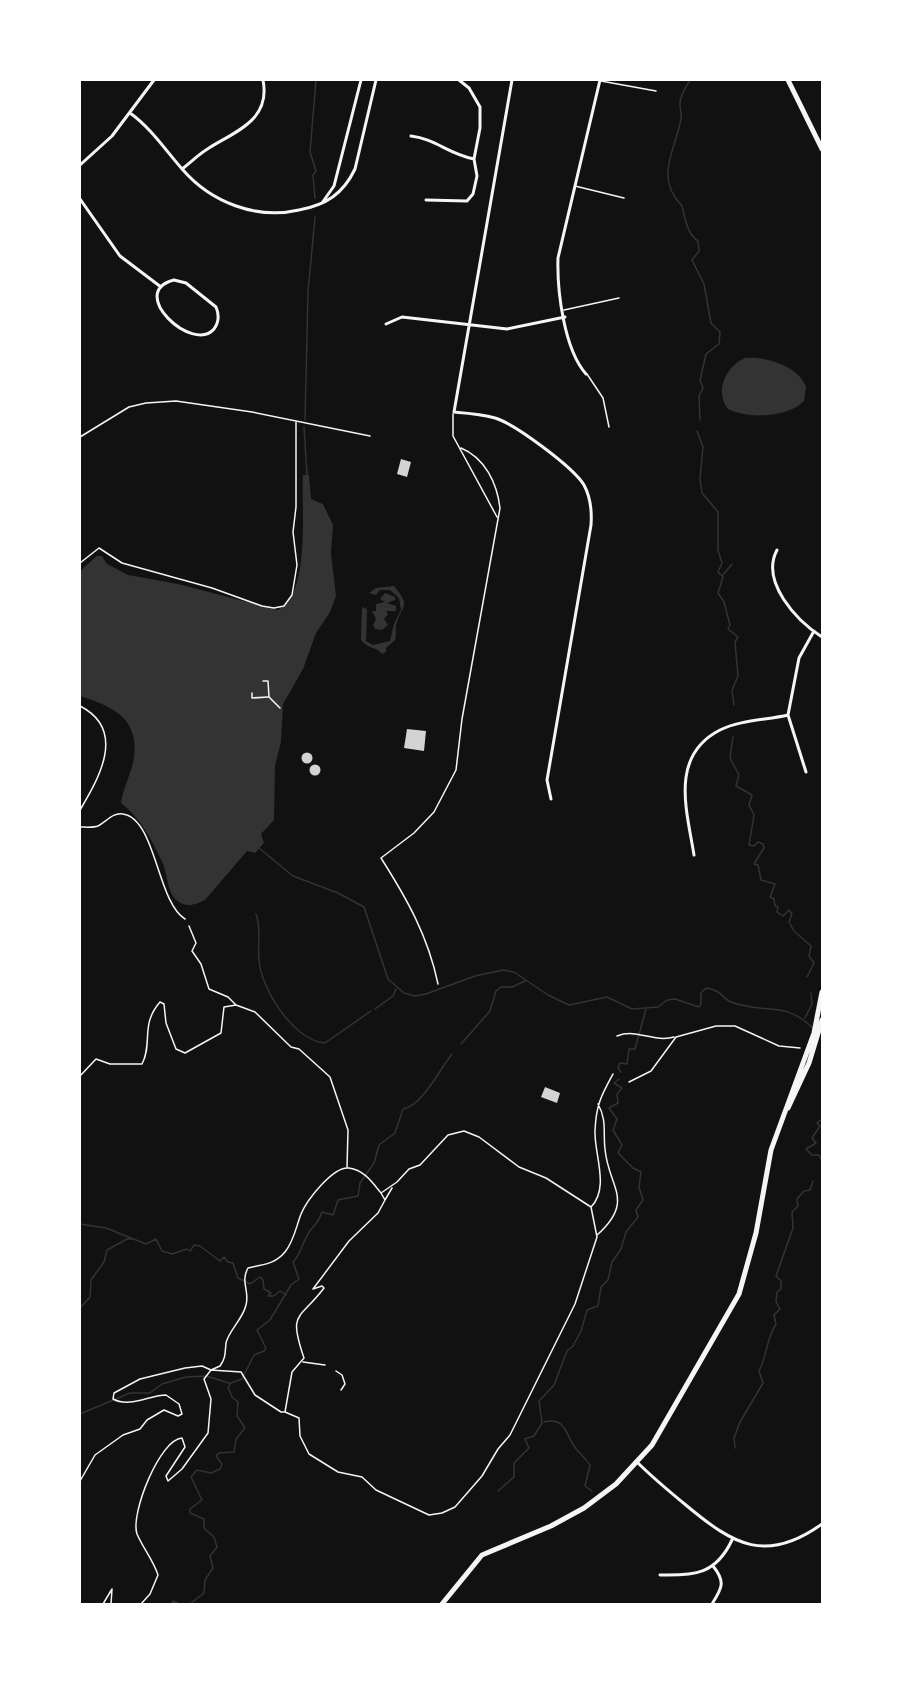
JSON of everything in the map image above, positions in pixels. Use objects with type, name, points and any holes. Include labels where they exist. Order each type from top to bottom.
[{"type":"main road","points":[[788,80],[822,148]]},
{"type":"main road","points":[[442,1605],[482,1555],[573,1515],[616,1484],[638,1463],[663,1427],[739,1294],[753,1243],[771,1150],[782,1117],[809,1063],[820,1022],[822,992]]},
{"type":"street","points":[[80,165],[112,136],[154,80]]},
{"type":"street","points":[[182,170],[210,147],[252,122],[263,99],[263,80]]},
{"type":"street","points":[[321,204],[334,186],[361,80]]},
{"type":"street","points":[[130,112],[182,170],[207,192],[242,208],[282,213],[321,204],[344,189],[355,169],[376,80]]},
{"type":"street","points":[[426,200],[467,201],[473,194],[477,176],[474,159],[480,128],[480,107],[469,88],[459,80]]},
{"type":"street","points":[[512,80],[454,412],[495,418],[512,426],[574,473],[585,486],[591,503],[591,525],[547,780],[551,799]]},
{"type":"street","points":[[586,374],[574,357],[558,286],[558,258],[600,80]]},
{"type":"street","points":[[411,136],[434,141],[455,156],[474,159]]},
{"type":"street","points":[[80,199],[120,256],[160,287]]},
{"type":"street","points":[[174,280],[186,283],[216,307],[218,317],[215,327],[203,335],[189,333],[159,308],[156,299],[160,287],[174,280]]},
{"type":"street","points":[[386,324],[402,317],[469,323],[496,328],[517,328],[565,317]]},
{"type":"street","points":[[777,550],[773,567],[778,587],[790,607],[822,637]]},
{"type":"street","points":[[806,772],[788,715],[799,658],[814,631]]},
{"type":"street","points":[[694,855],[683,789],[686,768],[703,742],[720,730],[788,715]]},
{"type":"street","points":[[638,1463],[716,1530],[732,1540],[756,1546],[771,1546],[803,1536],[822,1524]]},
{"type":"street","points":[[660,1575],[688,1576],[713,1566],[724,1555],[732,1540]]},
{"type":"street","points":[[712,1605],[723,1585],[721,1576],[713,1566]]},
{"type":"lane","points":[[600,80],[656,91]]},
{"type":"lane","points":[[575,186],[624,198]]},
{"type":"lane","points":[[563,310],[619,298]]},
{"type":"lane","points":[[586,374],[603,398],[609,427]]},
{"type":"lane","points":[[454,412],[453,436],[497,518]]},
{"type":"lane","points":[[438,984],[430,951],[419,922],[403,890],[381,858],[425,823],[443,799],[456,770],[462,719],[497,518],[498,496],[492,478],[470,451],[461,448]]},
{"type":"path","points":[[80,437],[129,407],[161,402],[217,406],[370,436]]},
{"type":"path","points":[[80,563],[99,549],[122,563],[212,588],[262,606],[274,608],[284,606],[292,595],[297,565],[297,549],[293,532],[296,507],[296,422]]},
{"type":"path","points":[[263,681],[274,680]]},
{"type":"path","points":[[268,681],[269,697],[280,708]]},
{"type":"path","points":[[252,693],[252,703]]},
{"type":"path","points":[[252,698],[269,697]]},
{"type":"path","points":[[80,706],[97,721],[103,733],[106,756],[102,771],[80,810]]},
{"type":"path","points":[[80,827],[98,826],[116,814],[124,813],[133,819],[150,847],[175,911],[185,920]]},
{"type":"path","points":[[80,855],[80,904]]},
{"type":"path","points":[[189,926],[196,943],[192,951],[201,964],[209,989],[228,998],[236,1005],[261,1015],[291,1047],[299,1049],[330,1077],[348,1130],[350,1142],[347,1168]]},
{"type":"path","points":[[80,1076],[96,1059],[110,1064],[142,1064],[148,1049],[145,1034],[154,1009],[160,1002],[164,1004],[166,1023],[176,1049],[185,1053],[221,1033],[224,1018],[222,1010],[228,1005],[236,1005]]},
{"type":"path","points":[[617,1036],[641,1034],[662,1041],[689,1031],[728,1025],[779,1047],[800,1048]]},
{"type":"path","points":[[629,1082],[651,1071],[676,1037]]},
{"type":"path","points":[[591,1207],[596,1200],[600,1177],[595,1132],[598,1103],[613,1074]]},
{"type":"path","points":[[597,1235],[608,1225],[616,1212],[618,1198],[617,1186],[605,1152],[605,1118],[598,1103]]},
{"type":"path","points":[[80,1481],[92,1459],[123,1435],[140,1429],[147,1420],[164,1410],[178,1416],[182,1414],[179,1404],[168,1396],[154,1396],[134,1402],[117,1401],[114,1399],[116,1390],[140,1380],[193,1366],[241,1372],[255,1395],[281,1413],[285,1412],[299,1418],[300,1436],[309,1454],[330,1468],[360,1476],[376,1490],[422,1514],[435,1515],[451,1510],[482,1476],[523,1415],[575,1304],[597,1235],[591,1207],[546,1178],[524,1170],[479,1137],[464,1131],[448,1135],[420,1165],[408,1168],[393,1185],[378,1213],[349,1241],[313,1289],[324,1287],[298,1316],[297,1342],[303,1354],[302,1362],[292,1372],[284,1403],[285,1412]]},
{"type":"path","points":[[141,1605],[150,1594],[158,1575],[137,1533],[138,1508],[157,1460],[172,1443],[182,1438],[185,1446],[166,1476],[168,1481],[182,1469],[203,1442],[209,1426],[211,1399],[203,1382],[211,1370],[222,1364],[226,1341],[246,1305],[244,1281],[248,1268],[273,1263],[284,1254],[293,1238],[302,1211],[311,1198],[328,1178],[347,1168],[370,1178],[385,1200]]},
{"type":"path","points":[[381,1193],[393,1185]]},
{"type":"path","points":[[302,1362],[325,1365]]},
{"type":"path","points":[[336,1371],[342,1375],[345,1384],[341,1390]]},
{"type":"path","points":[[103,1605],[112,1589],[111,1605]]},
{"type":"shaded area","points":[[745,358],[771,361],[796,373],[806,387],[804,401],[797,407],[778,414],[746,414],[728,409],[722,395],[724,380],[732,367]]},
{"type":"shaded area","points":[[303,475],[309,475],[311,499],[323,504],[333,525],[331,553],[336,596],[330,612],[316,633],[303,669],[283,704],[281,742],[275,765],[274,820],[261,834],[264,843],[255,853],[247,851],[205,900],[186,905],[178,901],[171,892],[165,869],[151,839],[135,816],[121,803],[134,757],[132,732],[127,723],[112,709],[80,696],[80,571],[97,556],[102,556],[107,564],[128,575],[178,584],[278,610],[288,601],[296,587],[300,569]]},
{"type":"shaded area","points":[[394,586],[404,605],[396,625],[395,640],[382,654],[361,640],[362,607],[367,609],[366,641],[373,645],[390,641],[394,624],[401,610],[399,598],[390,590],[380,590],[376,595],[369,593],[376,588]]},
{"type":"shaded area","points":[[385,593],[395,597],[395,600],[387,603],[396,606],[396,611],[386,611],[388,614],[384,619],[388,625],[382,630],[375,629],[373,625],[376,619],[372,611],[376,611],[376,604],[385,602],[380,599]]},
{"type":"building","points":[[401,459],[411,462],[407,477],[397,474]]},
{"type":"building","points":[[407,729],[426,731],[424,751],[404,748]]},
{"type":"building","points":[[307,753],[311,754],[311,762],[307,763],[303,762],[302,758],[303,754]]},
{"type":"building","points":[[315,764],[321,770],[315,776],[309,770]]},
{"type":"building","points":[[545,1087],[560,1093],[557,1103],[541,1097]]},
{"type":"waterway","points":[[315,198],[313,175],[316,171],[310,152],[316,80]]},
{"type":"waterway","points":[[690,80],[681,99],[681,119],[668,174],[669,185],[682,206],[689,230],[698,241],[699,251],[692,260],[704,284],[711,323],[720,332],[719,344],[706,354],[700,380],[703,388],[699,396],[700,420]]},
{"type":"waterway","points":[[305,420],[308,292],[315,217]]},
{"type":"waterway","points":[[304,427],[307,475]]},
{"type":"waterway","points":[[697,431],[703,447],[700,479],[702,493],[718,512],[718,550],[722,563],[718,572],[723,577],[718,593],[724,602],[730,625],[728,629],[738,637],[735,642],[738,676],[732,690],[734,705]]},
{"type":"waterway","points":[[723,575],[732,564]]},
{"type":"waterway","points":[[733,737],[730,758],[739,775],[736,786],[752,795],[749,805],[754,815],[749,845],[754,846],[758,842],[763,844],[764,848],[754,864],[758,865],[761,880],[775,884],[770,897],[774,899],[775,906],[778,907],[777,912],[783,916],[789,910],[792,914],[789,922],[794,931],[811,946],[809,956],[814,963],[807,977]]},
{"type":"waterway","points":[[259,848],[293,876],[338,893],[364,907],[388,979],[404,993],[415,996],[426,994],[475,976],[503,970],[514,972],[548,995],[569,1005],[607,997],[632,1009],[658,1007],[667,1000],[675,999],[699,1007],[701,993],[706,988],[720,993],[734,1003],[793,1014],[813,1028]]},
{"type":"waterway","points":[[256,914],[259,926],[261,972],[281,1012],[291,1024],[313,1040],[325,1043],[371,1011]]},
{"type":"waterway","points":[[461,1044],[490,1011],[496,991],[501,987],[512,987],[525,981]]},
{"type":"waterway","points":[[375,1009],[393,996],[396,989]]},
{"type":"waterway","points":[[805,1018],[812,1004],[811,993]]},
{"type":"waterway","points":[[621,1072],[618,1068],[620,1063],[627,1064],[629,1049],[635,1049],[646,1009]]},
{"type":"waterway","points":[[190,1604],[204,1593],[205,1580],[213,1568],[210,1556],[217,1547],[214,1537],[204,1528],[204,1519],[190,1513],[190,1509],[202,1500],[191,1477],[197,1470],[211,1473],[220,1469],[222,1464],[216,1456],[219,1453],[234,1452],[236,1439],[245,1428],[237,1416],[238,1402],[232,1397],[228,1387],[231,1383],[242,1379],[254,1355],[266,1348],[257,1330],[270,1320],[291,1285],[299,1279],[293,1262],[322,1212],[333,1215],[338,1200],[358,1196],[360,1183],[374,1163],[379,1145],[395,1133],[403,1109],[424,1094],[452,1054]]},
{"type":"waterway","points":[[498,1491],[514,1477],[514,1463],[529,1448],[525,1439],[534,1436],[542,1423],[539,1401],[554,1385],[567,1351],[573,1346],[581,1331],[587,1310],[598,1306],[601,1287],[608,1280],[612,1262],[621,1249],[626,1232],[638,1217],[636,1210],[643,1200],[639,1187],[641,1172],[633,1168],[618,1153],[622,1145],[613,1130],[617,1119],[609,1108],[618,1103],[617,1094],[622,1088],[614,1083],[619,1079]]},
{"type":"waterway","points":[[822,1119],[817,1123],[820,1126],[812,1138],[816,1143],[806,1149],[812,1155],[819,1155],[822,1161]]},
{"type":"waterway","points":[[735,1448],[734,1438],[740,1422],[763,1383],[759,1371],[776,1324],[774,1315],[780,1309],[776,1302],[777,1292],[781,1289],[781,1281],[776,1276],[793,1228],[792,1212],[798,1206],[797,1199],[804,1191],[810,1190],[813,1181]]},
{"type":"waterway","points":[[80,1224],[106,1228],[146,1244],[156,1239],[162,1251],[172,1254],[187,1249],[190,1251],[194,1245],[200,1246],[220,1261],[224,1257],[228,1262],[233,1263],[238,1278],[250,1284],[260,1277],[263,1280],[264,1289],[271,1293],[268,1296],[274,1296],[280,1291],[286,1295]]},
{"type":"waterway","points":[[80,1308],[90,1297],[91,1280],[104,1262],[107,1250],[127,1239],[134,1239]]},
{"type":"waterway","points":[[80,1414],[130,1393],[150,1393],[162,1384],[186,1377],[206,1376],[229,1383]]},
{"type":"waterway","points":[[544,1422],[558,1422],[565,1429],[574,1446],[590,1465],[585,1486],[592,1491]]},
{"type":"waterway","points":[[172,1604],[173,1601],[179,1604]]}]
